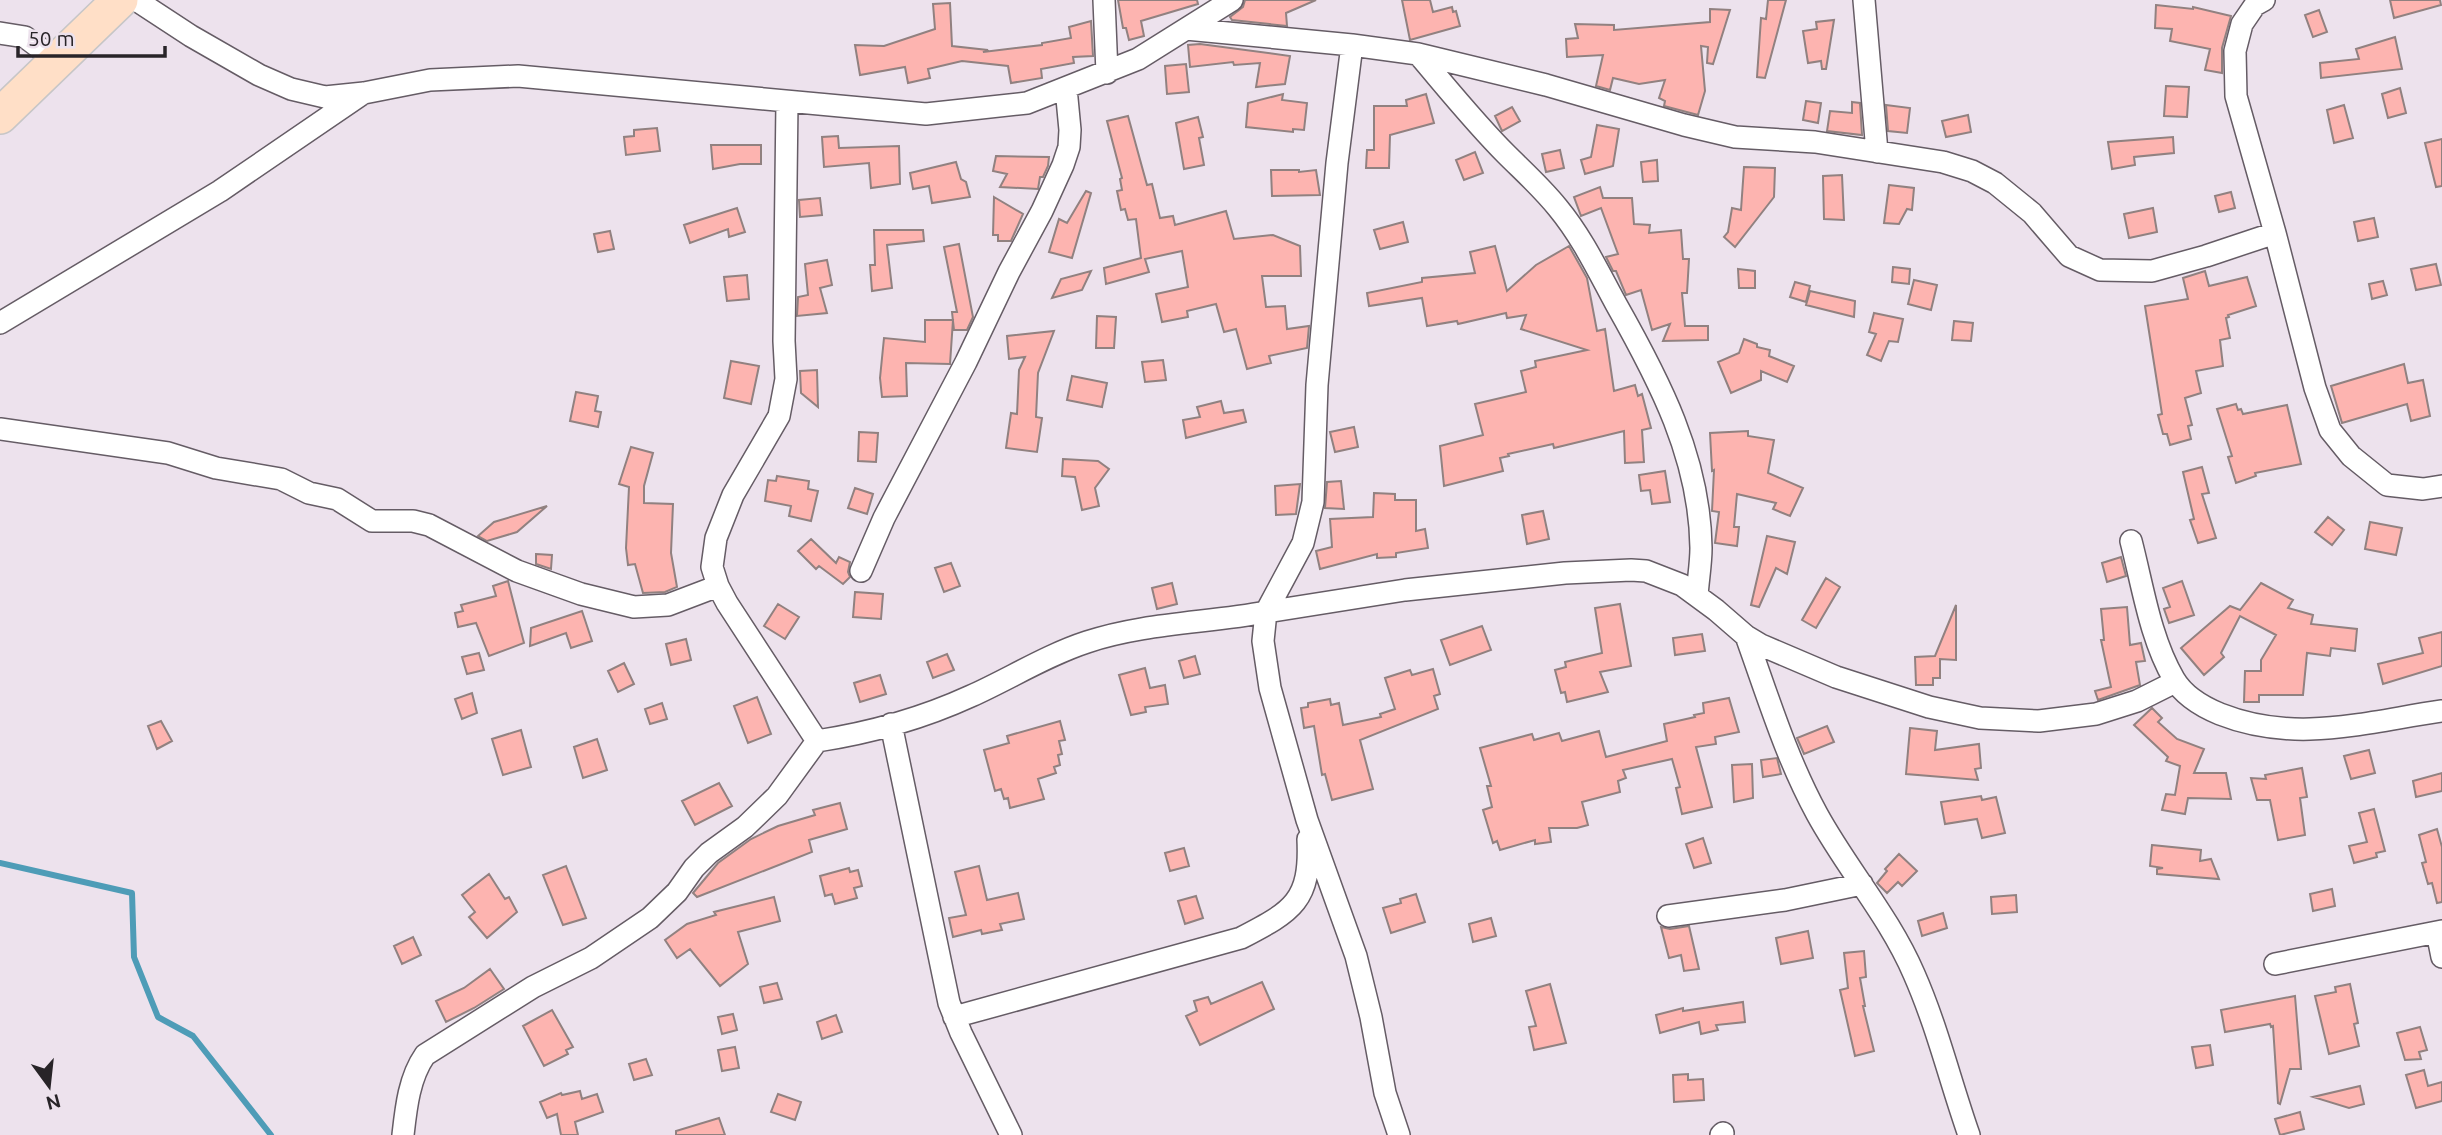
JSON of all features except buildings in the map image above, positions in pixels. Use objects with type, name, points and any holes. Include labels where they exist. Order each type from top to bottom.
[{"type":"main road","points":[[0,116],[120,0]]},
{"type":"street","points":[[136,0],[167,8],[191,36],[248,68],[292,89],[326,97],[364,93],[430,80],[518,76],[926,114],[1027,103],[1138,58],[1232,0]]},
{"type":"street","points":[[1104,0],[1107,72]]},
{"type":"street","points":[[1864,0],[1877,152]]},
{"type":"street","points":[[2264,0],[2255,5],[2242,24],[2235,51],[2236,96],[2315,388],[2330,430],[2351,456],[2387,485],[2423,489],[2442,486]]},
{"type":"street","points":[[1186,29],[1418,54],[1546,85],[1735,137],[1815,142],[1943,162],[1995,183],[2032,214],[2069,256],[2099,270],[2152,271],[2275,233]]},
{"type":"street","points":[[0,33],[25,37],[57,61]]},
{"type":"street","points":[[1352,45],[1337,163],[1317,385],[1314,502],[1303,543],[1266,612],[1263,641],[1270,688],[1307,820],[1356,956],[1385,1093],[1399,1135]]},
{"type":"street","points":[[1418,54],[1506,154],[1537,183],[1559,209],[1590,256],[1656,374],[1673,413],[1695,500],[1701,547],[1697,596]]},
{"type":"street","points":[[861,570],[894,498],[966,362],[1063,165],[1069,147],[1070,130],[1066,88]]},
{"type":"street","points":[[0,323],[220,191],[364,93]]},
{"type":"street","points":[[787,102],[783,341],[786,379],[779,416],[733,495],[716,538],[712,566],[718,586],[817,741]]},
{"type":"street","points":[[0,429],[168,453],[216,468],[281,479],[309,493],[337,499],[372,521],[413,521],[429,524],[517,571],[582,594],[634,607],[668,605],[718,586]]},
{"type":"street","points":[[2131,541],[2157,646],[2175,682],[2201,706],[2242,722],[2277,729],[2308,731],[2442,711]]},
{"type":"street","points":[[403,1135],[414,1073],[425,1055],[534,986],[591,958],[650,918],[677,892],[709,853],[745,827],[777,796],[817,741],[860,734],[970,697],[1086,642],[1123,632],[1405,590],[1613,569],[1646,571],[1682,585],[1761,645],[1836,677],[1929,707],[1980,718],[2039,721],[2096,714],[2137,701],[2175,682]]},
{"type":"street","points":[[1746,636],[1793,770],[1823,825],[1894,934],[1913,972],[1933,1020],[1969,1135]]},
{"type":"street","points":[[891,724],[935,940],[954,1017],[1011,1135]]},
{"type":"street","points":[[954,1017],[1241,938],[1279,919],[1299,897],[1310,869],[1307,820]]},
{"type":"street","points":[[1668,916],[1786,900],[1862,884]]},
{"type":"street","points":[[2275,964],[2439,931],[2442,957]]},
{"type":"waterway","points":[[0,863],[132,893],[134,957],[158,1017],[193,1036],[271,1135]]}]
